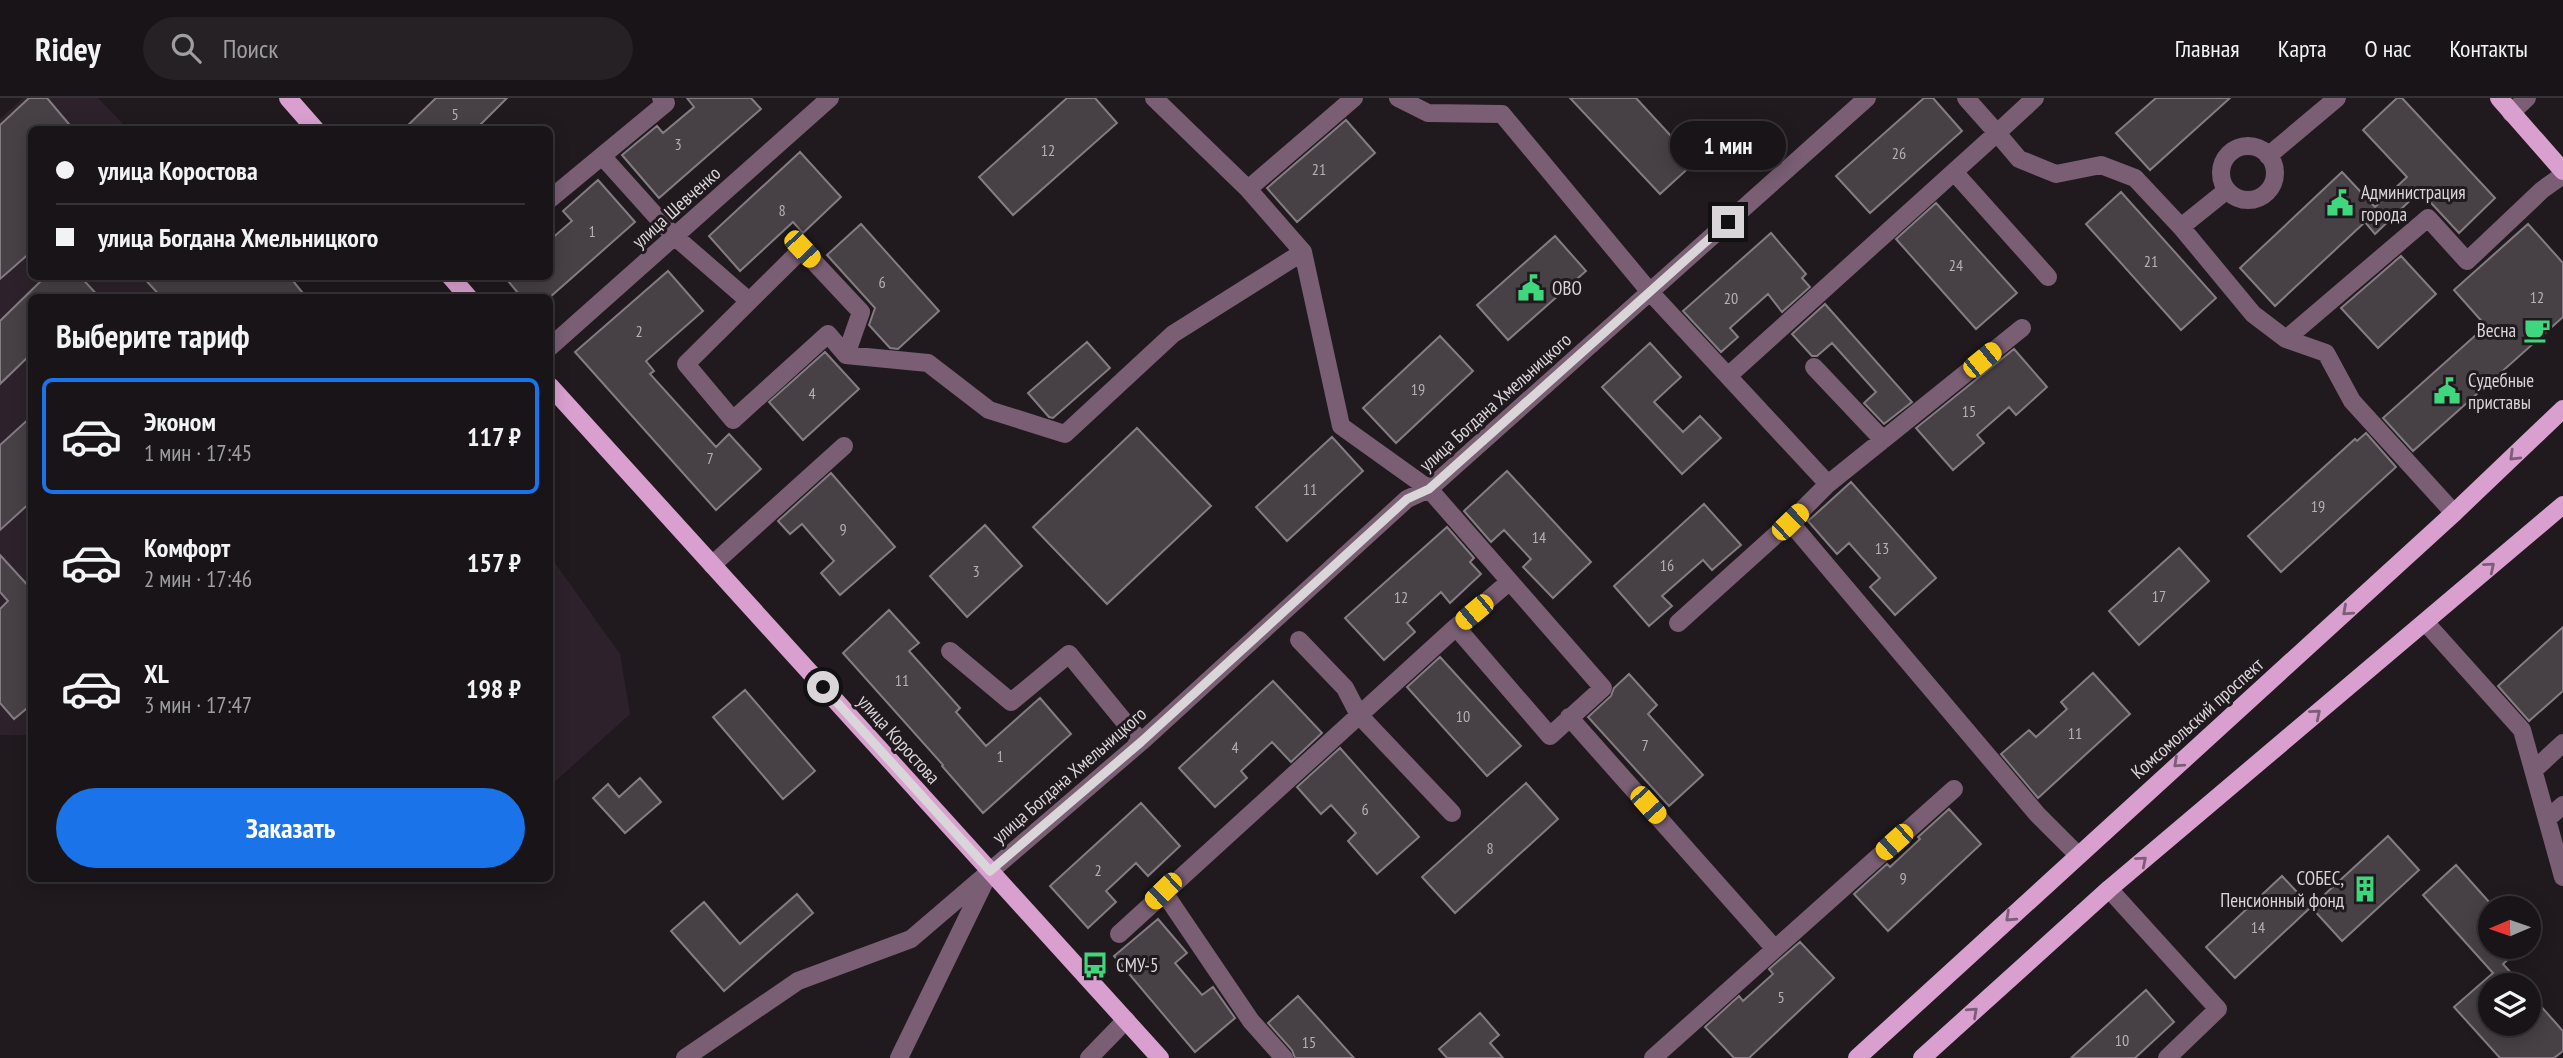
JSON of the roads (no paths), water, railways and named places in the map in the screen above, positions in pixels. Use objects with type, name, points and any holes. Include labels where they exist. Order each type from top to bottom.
[{"type":"main road","points":[[288,98],[312,126]]},
{"type":"main road","points":[[2498,98],[2563,173]]},
{"type":"main road","points":[[453,280],[466,294]]},
{"type":"main road","name":"улица Коростова","points":[[553,389],[1160,1058]]},
{"type":"main road","name":"Комсомольский проспект","points":[[1857,1058],[2454,513],[2563,409]]},
{"type":"main road","points":[[1922,1058],[2109,889],[2563,505]]},
{"type":"street","points":[[553,197],[666,103],[661,98]]},
{"type":"street","name":"улица Шевченко","points":[[553,344],[830,98]]},
{"type":"street","name":"улица Шевченко","points":[[553,344],[830,98]]},
{"type":"street","points":[[1154,98],[1248,189],[1303,252],[1341,426],[1429,489],[1603,688],[1549,736],[1456,627]]},
{"type":"street","points":[[1248,189],[1354,98]]},
{"type":"street","points":[[1398,98],[1428,113],[1502,114],[1650,292],[1828,484]]},
{"type":"street","name":"улица Богдана Хмельницкого","points":[[685,1058],[798,981],[911,939],[1141,742],[1407,499],[1429,489],[1867,98]]},
{"type":"street","points":[[1966,98],[2019,159],[2056,174],[2101,165],[2135,178],[2181,227],[2253,314],[2286,340],[2326,354],[2352,401],[2454,513]]},
{"type":"street","points":[[1728,376],[2035,98]]},
{"type":"street","points":[[2268,156],[2337,98]]},
{"type":"street","points":[[2511,113],[2527,98]]},
{"type":"street","points":[[2253,146],[2268,156],[2275,171],[2274,180],[2264,194],[2248,200],[2240,199],[2227,190],[2221,171],[2228,155],[2235,149],[2253,146]]},
{"type":"street","points":[[602,156],[673,235],[749,301]]},
{"type":"street","points":[[1955,173],[2048,277]]},
{"type":"street","points":[[2286,340],[2428,218],[2467,261],[2563,173]]},
{"type":"street","points":[[2181,227],[2227,190]]},
{"type":"street","points":[[846,355],[861,312],[802,249],[686,364],[733,420],[828,334],[846,355],[929,363],[989,411],[1065,434],[1173,334],[1303,252]]},
{"type":"street","points":[[1678,623],[1828,484],[2022,328]]},
{"type":"street","points":[[1814,367],[1883,440]]},
{"type":"street","points":[[712,565],[844,446]]},
{"type":"street","points":[[1790,522],[2037,814],[2078,855]]},
{"type":"street","points":[[1119,934],[1163,891],[1509,582]]},
{"type":"street","points":[[2426,623],[2522,730],[2563,877]]},
{"type":"street","points":[[1299,640],[1345,688],[1359,715],[1452,813]]},
{"type":"street","points":[[950,651],[1011,702],[1069,654],[1141,742]]},
{"type":"street","points":[[1570,717],[1775,949]]},
{"type":"street","points":[[2534,770],[2563,743]]},
{"type":"street","points":[[1653,1058],[1954,789]]},
{"type":"street","points":[[2547,819],[2563,805]]},
{"type":"street","points":[[899,1058],[990,871]]},
{"type":"street","points":[[2109,889],[2218,1009],[2167,1058]]},
{"type":"street","points":[[1163,891],[1251,1021],[1284,1058]]},
{"type":"street","points":[[1089,1058],[1126,1020]]},
{"type":"place","name":"Администрация города","points":[[2340,203]]},
{"type":"place","name":"ОВО","points":[[1531,288]]},
{"type":"place","name":"Весна","points":[[2537,330]]},
{"type":"place","name":"Судебные приставы","points":[[2447,391]]},
{"type":"place","name":"СОБЕС, Пенсионный фонд","points":[[2365,889]]},
{"type":"place","name":"СМУ-5","points":[[1095,965]]}]
